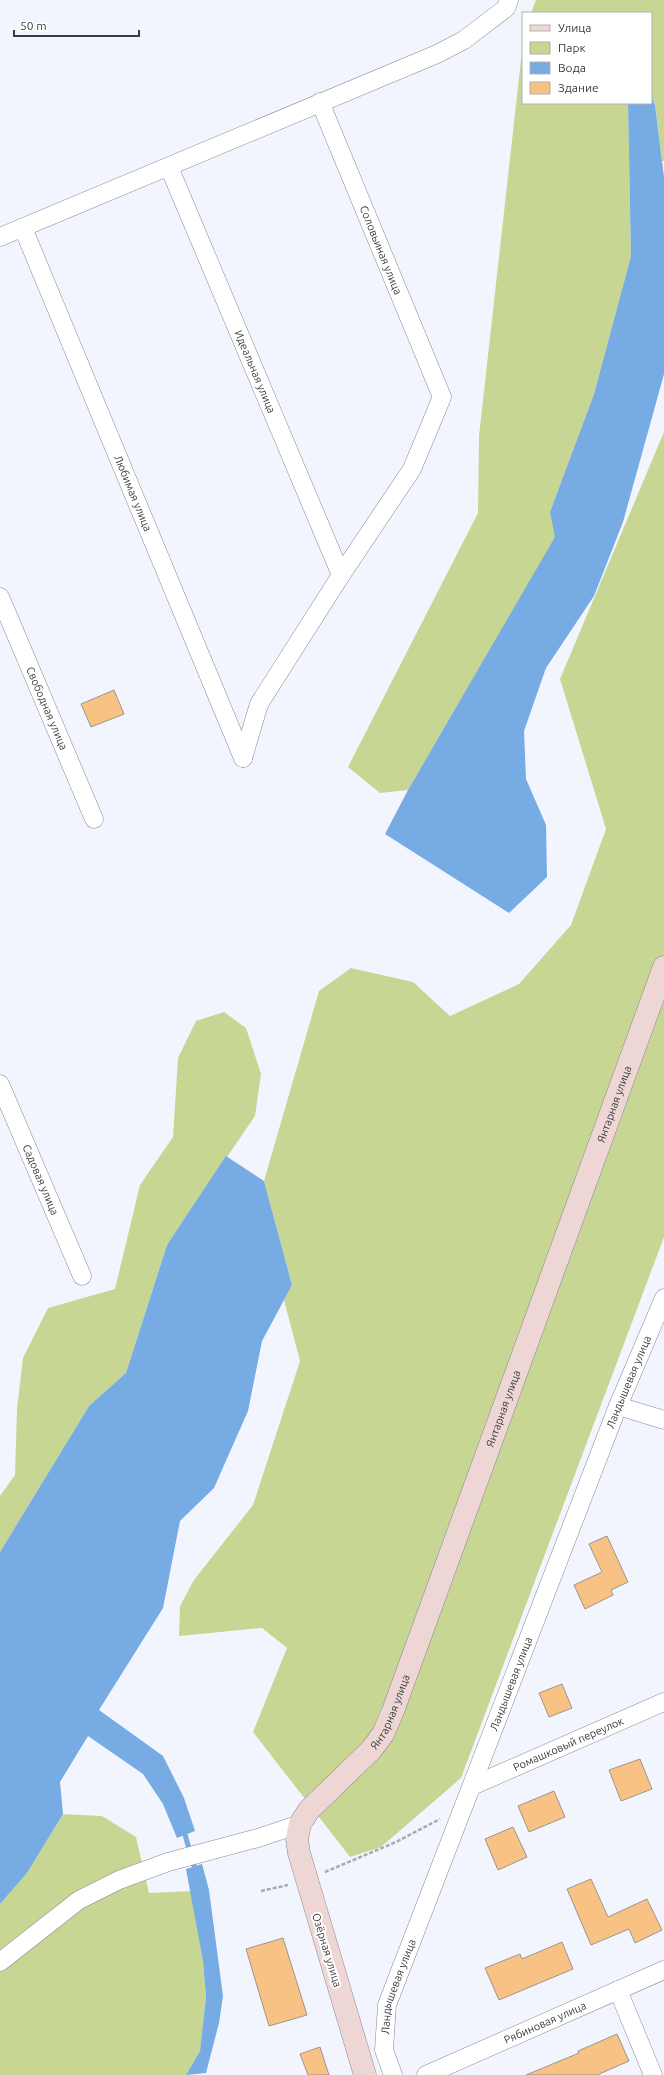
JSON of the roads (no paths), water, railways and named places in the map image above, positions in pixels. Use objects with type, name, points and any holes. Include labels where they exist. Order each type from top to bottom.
[{"type":"street","points":[[0,237],[169,167],[464,40],[506,8],[509,0]]},
{"type":"street","name":"Соловьиная улица","points":[[320,102],[442,397],[412,469],[341,575]]},
{"type":"street","name":"Идеальная улица","points":[[169,167],[341,575]]},
{"type":"street","name":"Любимая улица","points":[[23,228],[243,758],[259,704],[341,575]]},
{"type":"street","name":"Свободная улица","points":[[0,597],[94,819]]},
{"type":"street","name":"Янтарная улица","points":[[300,1824],[310,1810],[371,1750],[383,1734],[393,1711],[664,967]]},
{"type":"street","name":"Садовая улица","points":[[0,1084],[82,1276]]},
{"type":"street","name":"Ландышевая улица","points":[[392,2075],[384,2050],[387,2005],[618,1406],[664,1298]]},
{"type":"street","points":[[618,1406],[664,1420]]},
{"type":"street","name":"Ромашковый переулок","points":[[472,1786],[664,1702]]},
{"type":"street","points":[[0,1962],[79,1900],[119,1880],[168,1862],[219,1847],[258,1838],[300,1824]]},
{"type":"street","name":"Озёрная улица","points":[[300,1824],[297,1839],[299,1853],[364,2075]]},
{"type":"street","name":"Рябиновая улица","points":[[426,2075],[664,1970]]},
{"type":"street","points":[[618,1990],[653,2075]]},
{"type":"water","points":[[652,96],[655,105],[664,177],[664,374],[623,522],[594,596],[546,668],[524,731],[526,779],[546,825],[547,877],[509,913],[385,834],[408,790],[555,537],[550,512],[594,394],[631,256],[628,104],[652,104]]},
{"type":"water","points":[[226,1156],[264,1181],[292,1285],[262,1341],[248,1411],[214,1488],[180,1521],[163,1608],[99,1710],[163,1756],[184,1798],[195,1831],[177,1838],[163,1804],[143,1774],[88,1736],[60,1782],[63,1814],[27,1873],[0,1904],[0,1552],[89,1406],[126,1373],[167,1245]]},
{"type":"water","points":[[202,1864],[209,1890],[223,1996],[219,2023],[206,2073],[186,2075],[200,2051],[206,1997],[203,1961],[186,1869]]},
{"type":"waterway","points":[[183,1828],[196,1872]]}]
